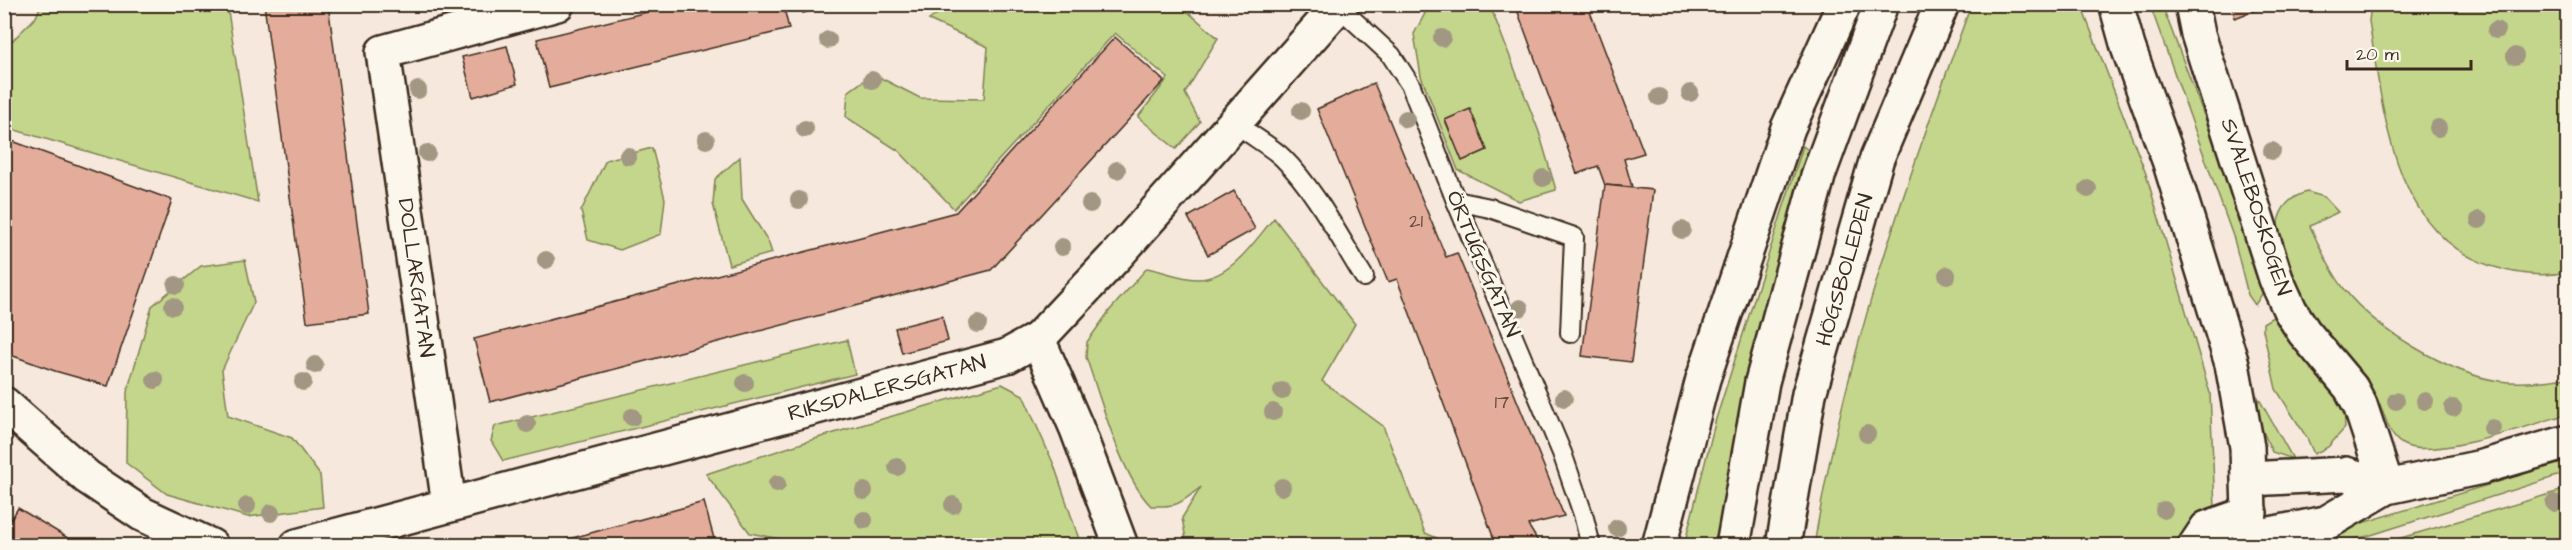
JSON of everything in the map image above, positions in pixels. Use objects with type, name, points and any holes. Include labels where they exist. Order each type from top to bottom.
[{"type":"street","name":"DOLLARGATAN","points":[[449,504],[383,52],[557,4]]},
{"type":"street","points":[[1659,546],[1703,379],[1788,128],[1844,4]]},
{"type":"street","points":[[1733,546],[1762,382],[1819,173],[1881,4]]},
{"type":"street","name":"HÖGSBOLEDEN","points":[[1783,546],[1809,394],[1877,158],[1942,4]]},
{"type":"street","points":[[2116,4],[2128,47],[2179,192],[2232,364],[2247,447],[2250,532]]},
{"type":"street","name":"SVALEBOSKOGEN","points":[[2192,4],[2198,34],[2276,279],[2290,310],[2304,332],[2355,397],[2370,431],[2387,488]]},
{"type":"street","name":"RIKSDALERSGATAN","points":[[297,546],[1007,356],[1038,339],[1117,255],[1339,5]]},
{"type":"street","points":[[1038,339],[1077,429],[1121,546]]},
{"type":"street","points":[[4,404],[87,477],[142,514],[211,546]]},
{"type":"street","points":[[2195,546],[2207,528],[2250,532],[2326,523],[2387,488],[2481,467],[2568,442]]},
{"type":"street","points":[[2249,479],[2346,474],[2387,488]]},
{"type":"lane","name":"ÖRTUGSGATAN","points":[[1339,5],[1391,55],[1411,86],[1456,201],[1562,453],[1583,513],[1591,546]]},
{"type":"lane","points":[[1235,122],[1252,137],[1282,157],[1316,201],[1364,277]]},
{"type":"lane","points":[[1456,201],[1490,208],[1574,237],[1570,333]]},
{"type":"green space","points":[[1433,4],[1476,5],[1491,8],[1539,132],[1556,190],[1519,201],[1458,170],[1421,76],[1414,34],[1429,6]]},
{"type":"green space","points":[[41,5],[227,5],[258,202],[5,127],[5,48],[36,17]]},
{"type":"green space","points":[[950,5],[1180,5],[1218,38],[1185,93],[1200,122],[1176,149],[1138,117],[1168,78],[1115,33],[954,209],[899,151],[846,117],[848,92],[873,74],[920,98],[984,99],[988,47],[929,20]]},
{"type":"green space","points":[[1971,5],[2081,5],[2146,174],[2210,393],[2215,508],[2247,545],[1814,546],[1842,407],[1879,271],[1923,138]]},
{"type":"green space","points":[[2150,5],[2162,5],[2266,278],[2262,294],[2255,305],[2248,295],[2234,239]]},
{"type":"green space","points":[[2371,5],[2567,5],[2567,272],[2548,275],[2529,274],[2491,266],[2458,250],[2432,226],[2412,197],[2398,164],[2387,128],[2369,21]]},
{"type":"green space","points":[[1803,146],[1808,150],[1742,427],[1722,545],[1684,546],[1716,419]]},
{"type":"green space","points":[[652,148],[665,199],[661,234],[620,250],[588,240],[581,211],[606,160]]},
{"type":"green space","points":[[740,157],[742,199],[768,241],[772,253],[729,265],[713,204],[715,179]]},
{"type":"green space","points":[[2307,192],[2324,197],[2338,212],[2310,226],[2345,290],[2375,320],[2415,348],[2480,377],[2516,382],[2567,378],[2567,414],[2484,439],[2437,448],[2418,448],[2399,442],[2389,428],[2379,403],[2367,383],[2307,309],[2288,266],[2278,231],[2279,217],[2288,203],[2296,196]]},
{"type":"green space","points":[[1274,218],[1355,324],[1322,381],[1383,426],[1425,533],[1453,545],[1187,545],[1182,518],[1201,487],[1174,505],[1151,506],[1130,476],[1113,436],[1086,357],[1087,342],[1110,310],[1147,268],[1192,279],[1221,273],[1241,257]]},
{"type":"green space","points":[[245,260],[254,302],[222,370],[228,416],[292,438],[320,475],[323,507],[248,517],[167,494],[126,463],[127,392],[152,306],[201,266]]},
{"type":"green space","points":[[2276,315],[2344,402],[2345,428],[2328,447],[2314,454],[2307,438],[2276,389],[2263,323]]},
{"type":"green space","points":[[847,340],[855,374],[503,461],[491,441],[495,426]]},
{"type":"green space","points":[[1002,384],[1023,395],[1054,465],[1081,545],[814,546],[750,533],[706,474],[824,436]]},
{"type":"green space","points":[[2258,397],[2293,459],[2272,452],[2258,420]]},
{"type":"green space","points":[[2567,461],[2567,473],[2368,536],[2344,541],[2337,536],[2339,530]]},
{"type":"green space","points":[[2567,489],[2567,545],[2377,545]]},
{"type":"building","points":[[264,4],[328,4],[369,314],[307,322]]},
{"type":"building","points":[[680,4],[783,4],[789,29],[549,88],[537,39]]},
{"type":"building","points":[[801,4],[837,4],[803,13]]},
{"type":"building","points":[[1515,4],[1587,4],[1644,153],[1624,159],[1632,187],[1605,185],[1598,166],[1577,174]]},
{"type":"building","points":[[2232,4],[2271,4],[2235,18]]},
{"type":"building","points":[[1115,37],[1164,81],[991,270],[490,402],[474,339],[956,212]]},
{"type":"building","points":[[507,46],[517,84],[473,97],[462,57]]},
{"type":"building","points":[[1374,83],[1446,257],[1457,253],[1564,516],[1528,525],[1541,546],[1500,546],[1494,539],[1397,279],[1388,282],[1317,109]]},
{"type":"building","points":[[1470,109],[1487,150],[1462,161],[1445,120]]},
{"type":"building","points":[[4,138],[172,200],[108,386],[55,371],[8,354],[4,350]]},
{"type":"building","points":[[1605,185],[1653,190],[1631,362],[1582,356]]},
{"type":"building","points":[[1234,191],[1255,229],[1208,255],[1188,217]]},
{"type":"building","points":[[942,316],[948,341],[902,353],[895,328]]},
{"type":"building","points":[[704,502],[716,546],[543,546]]},
{"type":"building","points":[[18,508],[81,546],[4,546],[4,531]]}]
